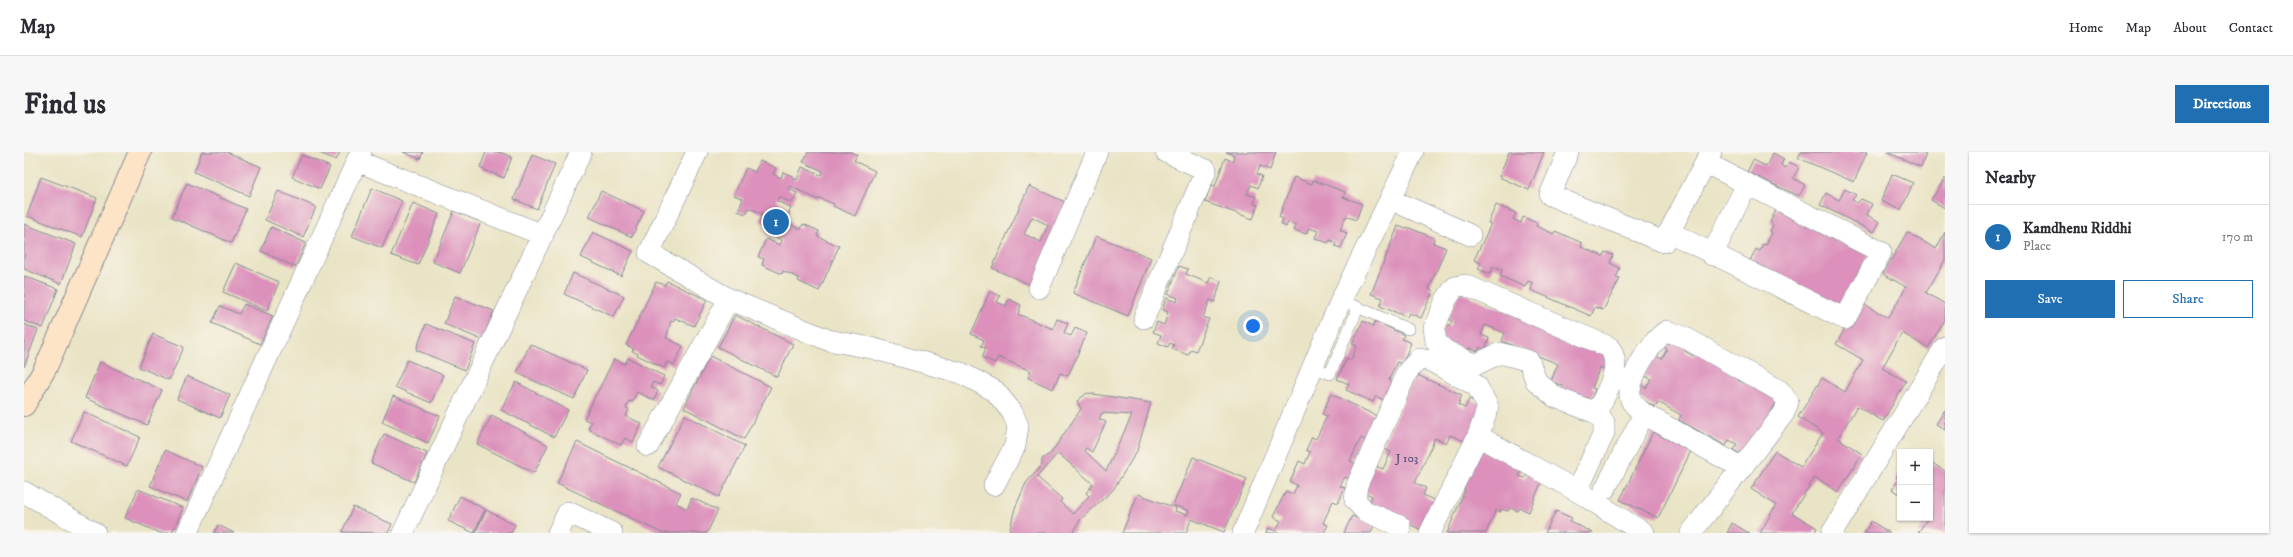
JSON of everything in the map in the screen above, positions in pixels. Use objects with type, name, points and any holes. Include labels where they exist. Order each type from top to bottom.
[{"type":"street","points":[[24,405],[45,369],[140,152]]},
{"type":"street","points":[[403,533],[582,152]]},
{"type":"street","points":[[697,152],[649,253],[729,299],[828,340],[872,348],[961,374],[996,391],[1012,412],[1018,426],[1015,446],[994,484]]},
{"type":"street","points":[[1038,288],[1097,152]]},
{"type":"street","points":[[1144,318],[1206,170],[1166,152]]},
{"type":"street","points":[[1242,533],[1313,368],[1350,304],[1413,152]]},
{"type":"street","points":[[1568,152],[1550,195],[1664,242],[1669,232],[1709,157],[1747,184],[1881,252],[1845,319],[1712,255],[1669,232]]},
{"type":"street","points":[[187,533],[359,157],[542,235]]},
{"type":"street","points":[[1712,255],[1747,184]]},
{"type":"street","points":[[1392,200],[1470,235]]},
{"type":"street","points":[[1577,491],[1604,433],[1604,422],[1596,413],[1555,397],[1536,381],[1529,361],[1500,353],[1475,365],[1446,351],[1436,342],[1434,328],[1447,298],[1455,287],[1465,285],[1609,347],[1615,355],[1616,369],[1596,413]]},
{"type":"street","points":[[648,446],[729,299]]},
{"type":"street","points":[[1692,533],[1742,468],[1784,413],[1788,402],[1780,391],[1690,341],[1667,331],[1659,336],[1648,348],[1629,389],[1631,401],[1644,414],[1742,468]]},
{"type":"street","points":[[1832,533],[1945,347]]},
{"type":"street","points":[[1400,533],[1400,526],[1365,511],[1355,500],[1357,485],[1407,372],[1419,359],[1431,361],[1477,386],[1488,407],[1478,436],[1430,533]]},
{"type":"street","points":[[1605,489],[1644,414]]},
{"type":"street","points":[[1478,436],[1577,491],[1644,533]]},
{"type":"street","points":[[24,492],[95,533]]},
{"type":"street","points":[[558,533],[568,512],[612,533]]},
{"type":"lane","points":[[1350,304],[1408,329]]},
{"type":"building","points":[[202,152],[227,152],[261,167],[249,196],[194,172]]},
{"type":"building","points":[[317,152],[340,152],[336,160]]},
{"type":"building","points":[[403,152],[423,152],[420,159]]},
{"type":"building","points":[[486,152],[500,152],[512,157],[504,178],[480,168]]},
{"type":"building","points":[[808,152],[850,152],[857,155],[854,161],[875,171],[855,216],[833,206],[834,204],[819,198],[818,200],[790,186],[789,189],[797,193],[792,203],[779,197],[777,201],[791,208],[786,220],[792,223],[791,225],[801,229],[803,224],[819,231],[817,236],[839,246],[819,291],[798,281],[799,278],[783,271],[782,274],[762,265],[764,259],[758,257],[766,239],[780,245],[782,240],[768,234],[772,226],[760,221],[763,214],[749,208],[746,214],[738,211],[743,199],[734,195],[746,168],[755,172],[760,161],[776,168],[773,174],[781,178],[783,172],[797,180],[802,167],[821,175],[823,171],[803,162]]},
{"type":"building","points":[[1226,152],[1276,152],[1270,170],[1260,166],[1257,174],[1262,176],[1258,188],[1251,185],[1247,194],[1256,197],[1254,204],[1258,205],[1253,219],[1205,202],[1211,185],[1215,186],[1225,158],[1232,161],[1234,155]]},
{"type":"building","points":[[1509,152],[1544,152],[1529,190],[1499,177]]},
{"type":"building","points":[[1801,152],[1867,152],[1854,182],[1798,158]]},
{"type":"building","points":[[1887,152],[1922,152],[1926,154],[1921,167]]},
{"type":"building","points":[[1773,153],[1784,159],[1781,165],[1785,168],[1789,162],[1799,167],[1793,178],[1805,185],[1799,196],[1747,172],[1753,160],[1766,166]]},
{"type":"building","points":[[302,155],[330,167],[320,189],[292,177]]},
{"type":"building","points":[[532,155],[555,164],[537,209],[514,199]]},
{"type":"building","points":[[1892,174],[1913,183],[1901,210],[1881,201]]},
{"type":"building","points":[[41,177],[97,198],[82,237],[27,216]]},
{"type":"building","points":[[1294,177],[1312,184],[1313,180],[1345,192],[1343,197],[1362,204],[1356,220],[1346,216],[1340,230],[1347,233],[1341,248],[1335,246],[1336,243],[1330,240],[1328,243],[1315,238],[1318,231],[1309,228],[1306,234],[1294,230],[1296,225],[1288,222],[1286,227],[1281,224],[1283,219],[1279,217]]},
{"type":"building","points":[[1945,178],[1945,208],[1931,200]]},
{"type":"building","points":[[187,183],[246,209],[231,243],[172,217]]},
{"type":"building","points":[[1029,186],[1074,206],[1037,288],[992,268]],"holes":[[[1032,217],[1048,225],[1041,242],[1024,234]]]},
{"type":"building","points":[[372,188],[402,201],[382,248],[352,236]]},
{"type":"building","points":[[1845,189],[1856,195],[1852,200],[1857,203],[1861,199],[1872,204],[1867,215],[1880,222],[1874,232],[1820,205],[1826,193],[1839,200]]},
{"type":"building","points":[[278,191],[316,207],[303,237],[265,220]]},
{"type":"building","points":[[601,191],[644,211],[632,237],[589,217]]},
{"type":"building","points":[[413,203],[439,214],[418,265],[391,255]]},
{"type":"building","points":[[1779,204],[1870,251],[1843,311],[1747,266],[1756,249],[1760,251],[1763,244],[1766,245],[1772,233],[1770,231],[1773,225],[1770,222]]},
{"type":"building","points":[[1496,205],[1516,213],[1513,219],[1521,223],[1523,217],[1537,223],[1536,226],[1554,234],[1555,231],[1582,243],[1581,247],[1603,256],[1605,252],[1613,255],[1610,263],[1620,268],[1616,278],[1620,279],[1603,310],[1595,307],[1591,316],[1531,290],[1533,283],[1528,281],[1525,287],[1500,276],[1502,270],[1493,267],[1490,274],[1478,269],[1481,263],[1474,260],[1491,224],[1488,223]]},
{"type":"building","points":[[454,211],[481,222],[460,273],[433,262]]},
{"type":"building","points":[[24,224],[76,244],[61,284],[24,269]]},
{"type":"building","points":[[1398,226],[1406,229],[1407,227],[1434,238],[1433,243],[1446,248],[1429,289],[1433,291],[1421,318],[1409,313],[1407,317],[1380,306],[1383,298],[1371,294]]},
{"type":"building","points":[[271,227],[306,243],[295,267],[261,251]]},
{"type":"building","points":[[593,232],[633,251],[621,276],[581,257]]},
{"type":"building","points":[[1907,232],[1936,249],[1945,232],[1945,260],[1926,293],[1945,304],[1945,320],[1928,348],[1902,333],[1882,368],[1906,381],[1883,421],[1857,406],[1838,438],[1862,454],[1838,492],[1815,477],[1792,513],[1817,528],[1814,533],[1760,533],[1776,505],[1751,489],[1775,451],[1801,467],[1823,433],[1798,417],[1822,378],[1845,392],[1863,360],[1836,344],[1860,302],[1888,318],[1906,287],[1883,274]]},
{"type":"building","points":[[1096,236],[1151,258],[1128,316],[1073,293]]},
{"type":"building","points":[[236,263],[279,282],[267,311],[223,292]]},
{"type":"building","points":[[1179,266],[1188,269],[1186,274],[1208,283],[1211,277],[1221,281],[1215,302],[1210,300],[1203,317],[1209,319],[1196,351],[1191,349],[1188,355],[1172,349],[1174,345],[1170,343],[1168,347],[1158,343],[1161,335],[1153,332],[1157,322],[1164,325],[1168,312],[1162,310],[1166,298],[1177,302],[1178,298],[1168,294]]},
{"type":"building","points":[[573,273],[624,296],[614,317],[564,294]]},
{"type":"building","points":[[24,276],[58,289],[43,328],[24,321]]},
{"type":"building","points":[[667,281],[707,300],[694,326],[675,318],[673,322],[671,321],[666,338],[683,346],[674,365],[667,362],[664,368],[637,355],[638,354],[632,351],[634,349],[626,345],[656,282],[665,285]]},
{"type":"building","points":[[990,291],[1000,296],[997,302],[1006,306],[1009,299],[1021,305],[1018,314],[1053,329],[1057,319],[1068,323],[1064,333],[1071,336],[1075,328],[1087,333],[1068,376],[1060,373],[1053,389],[1028,378],[1031,371],[998,357],[995,363],[982,357],[986,348],[981,346],[984,340],[971,334]]},
{"type":"building","points":[[1459,292],[1610,353],[1604,369],[1600,367],[1592,388],[1595,389],[1591,400],[1562,389],[1563,386],[1551,381],[1558,364],[1502,341],[1505,333],[1485,325],[1481,335],[1489,338],[1485,350],[1480,347],[1478,351],[1469,348],[1468,351],[1438,339],[1444,325],[1449,327],[1452,321],[1448,319]]},
{"type":"building","points":[[455,296],[494,311],[482,340],[444,324]]},
{"type":"building","points":[[244,304],[273,316],[260,344],[212,323],[220,306],[239,314]]},
{"type":"building","points":[[735,315],[793,344],[777,377],[718,347]]},
{"type":"building","points":[[1363,321],[1373,326],[1375,321],[1404,335],[1402,339],[1411,343],[1402,364],[1397,362],[1389,380],[1394,383],[1385,401],[1376,396],[1373,402],[1346,390],[1349,384],[1337,379],[1347,358],[1351,360],[1357,346],[1352,344]]},
{"type":"building","points":[[24,324],[38,330],[24,367]]},
{"type":"building","points":[[426,324],[475,344],[465,370],[416,350]]},
{"type":"building","points":[[153,334],[184,347],[169,380],[139,367]]},
{"type":"building","points":[[1667,335],[1687,347],[1685,351],[1693,356],[1696,350],[1742,375],[1738,380],[1745,384],[1748,378],[1780,396],[1746,457],[1733,450],[1737,444],[1729,440],[1726,446],[1679,420],[1681,415],[1658,402],[1655,407],[1633,394],[1639,384],[1646,388],[1651,379],[1644,375],[1655,355],[1662,359],[1667,349],[1661,346]]},
{"type":"building","points":[[530,344],[587,370],[574,399],[517,373]]},
{"type":"building","points":[[710,356],[771,387],[744,439],[684,408]]},
{"type":"building","points":[[628,358],[664,376],[660,385],[653,382],[651,387],[658,391],[654,400],[637,392],[632,402],[629,401],[626,408],[629,409],[626,416],[642,424],[633,442],[625,438],[621,445],[588,429],[591,422],[584,419],[614,359],[625,364]]},
{"type":"building","points":[[407,360],[443,375],[431,403],[395,387]]},
{"type":"building","points":[[100,362],[162,390],[147,425],[85,398]]},
{"type":"building","points":[[1415,374],[1462,395],[1458,405],[1465,408],[1469,399],[1483,405],[1467,442],[1450,435],[1447,443],[1435,438],[1415,483],[1426,488],[1423,495],[1440,503],[1426,532],[1383,512],[1369,503],[1372,496],[1362,491],[1374,465],[1383,469],[1391,452],[1382,448]]},
{"type":"building","points":[[187,376],[230,395],[220,418],[177,399]]},
{"type":"building","points":[[516,382],[568,410],[554,437],[501,410]]},
{"type":"building","points":[[1087,393],[1151,403],[1137,451],[1113,490],[1080,520],[1073,533],[1009,533],[1015,508],[1026,483],[1042,465],[1042,459],[1051,453],[1081,409],[1077,401]],"holes":[[[1102,413],[1132,415],[1106,471],[1084,450],[1086,448],[1092,452],[1106,422],[1099,419]],[[1058,453],[1093,484],[1086,493],[1089,496],[1073,514],[1060,502],[1062,499],[1037,477]]]},
{"type":"building","points":[[1331,394],[1379,417],[1367,441],[1361,438],[1350,461],[1356,464],[1349,479],[1345,477],[1340,486],[1345,488],[1338,503],[1333,501],[1323,523],[1328,525],[1324,533],[1266,533],[1268,528],[1276,531],[1281,521],[1273,517],[1286,491],[1293,494],[1297,485],[1290,482],[1299,461],[1305,464],[1310,452],[1306,450],[1312,437],[1316,439],[1327,416],[1322,414]]},
{"type":"building","points":[[393,396],[440,416],[428,443],[382,422]]},
{"type":"building","points":[[1945,410],[1945,430],[1936,424]]},
{"type":"building","points":[[84,412],[140,437],[127,466],[71,441]]},
{"type":"building","points":[[492,415],[548,445],[534,473],[477,444]]},
{"type":"building","points":[[685,415],[745,446],[719,497],[658,467]]},
{"type":"building","points":[[1653,432],[1691,451],[1658,518],[1620,500]]},
{"type":"building","points":[[384,434],[427,453],[414,482],[371,463]]},
{"type":"building","points":[[577,442],[681,493],[676,503],[687,509],[692,498],[718,510],[707,533],[662,533],[557,483]]},
{"type":"building","points":[[1476,446],[1523,467],[1519,476],[1525,478],[1528,472],[1543,478],[1529,512],[1520,508],[1518,511],[1510,508],[1508,511],[1501,509],[1500,512],[1496,510],[1486,533],[1447,533],[1465,490],[1458,488]]},
{"type":"building","points":[[165,450],[202,467],[187,502],[150,486]]},
{"type":"building","points":[[1193,457],[1247,479],[1224,532],[1191,519],[1186,533],[1122,533],[1138,494],[1176,508],[1175,511],[1187,515],[1189,511],[1173,505]]},
{"type":"building","points":[[1933,464],[1945,471],[1945,533],[1918,533],[1926,521],[1933,521]]},
{"type":"building","points":[[1897,482],[1897,492],[1892,489]]},
{"type":"building","points":[[138,489],[183,508],[172,533],[160,533],[125,518]]},
{"type":"building","points":[[460,496],[485,509],[474,533],[448,521]]},
{"type":"building","points":[[353,507],[392,524],[388,533],[342,532]]},
{"type":"building","points":[[486,510],[515,525],[511,533],[475,533]]},
{"type":"building","points":[[1556,511],[1572,518],[1570,521],[1593,533],[1545,533]]},
{"type":"building","points":[[1352,516],[1374,525],[1371,533],[1344,533]]},
{"type":"building","points":[[1871,521],[1890,533],[1864,533]]},
{"type":"building","points":[[1732,523],[1749,533],[1727,533]]},
{"type":"building","points":[[218,525],[234,533],[214,533]]},
{"type":"place","name":"Kamdhenu Riddhi","points":[[776,222]]}]
